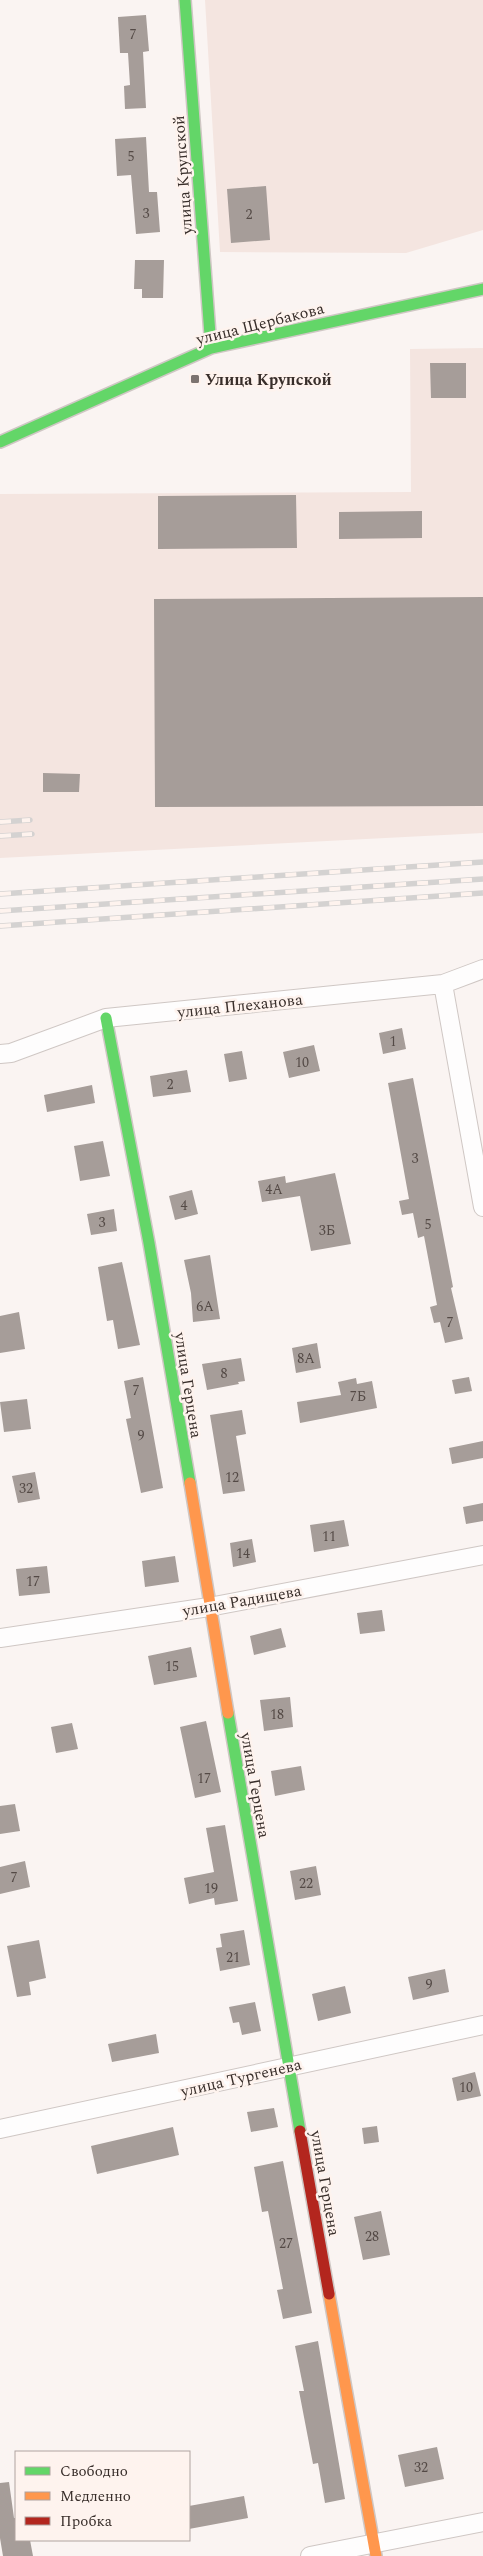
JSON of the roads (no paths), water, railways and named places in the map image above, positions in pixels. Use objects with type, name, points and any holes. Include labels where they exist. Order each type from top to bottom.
[{"type":"street","name":"улица Крупской","points":[[185,0],[211,348]]},
{"type":"street","name":"улица Щербакова","points":[[0,442],[211,348],[483,290]]},
{"type":"street","name":"улица Плеханова","points":[[0,1054],[11,1054],[106,1018],[443,984],[483,969]]},
{"type":"street","points":[[443,984],[483,1207]]},
{"type":"street","name":"улица Герцена","points":[[106,1018],[149,1243],[288,2066],[375,2550]]},
{"type":"street","name":"улица Радищева","points":[[0,1638],[209,1607],[483,1554]]},
{"type":"street","name":"улица Тургенева","points":[[0,2129],[483,2025]]},
{"type":"street","points":[[310,2556],[375,2550],[483,2522]]},
{"type":"railway","points":[[0,822],[30,820]]},
{"type":"railway","points":[[0,836],[32,834]]},
{"type":"railway","points":[[0,894],[483,862]]},
{"type":"railway","points":[[0,911],[483,879]]},
{"type":"railway","points":[[0,926],[483,893]]},
{"type":"place","name":"Улица Крупской","points":[[195,379]]}]
